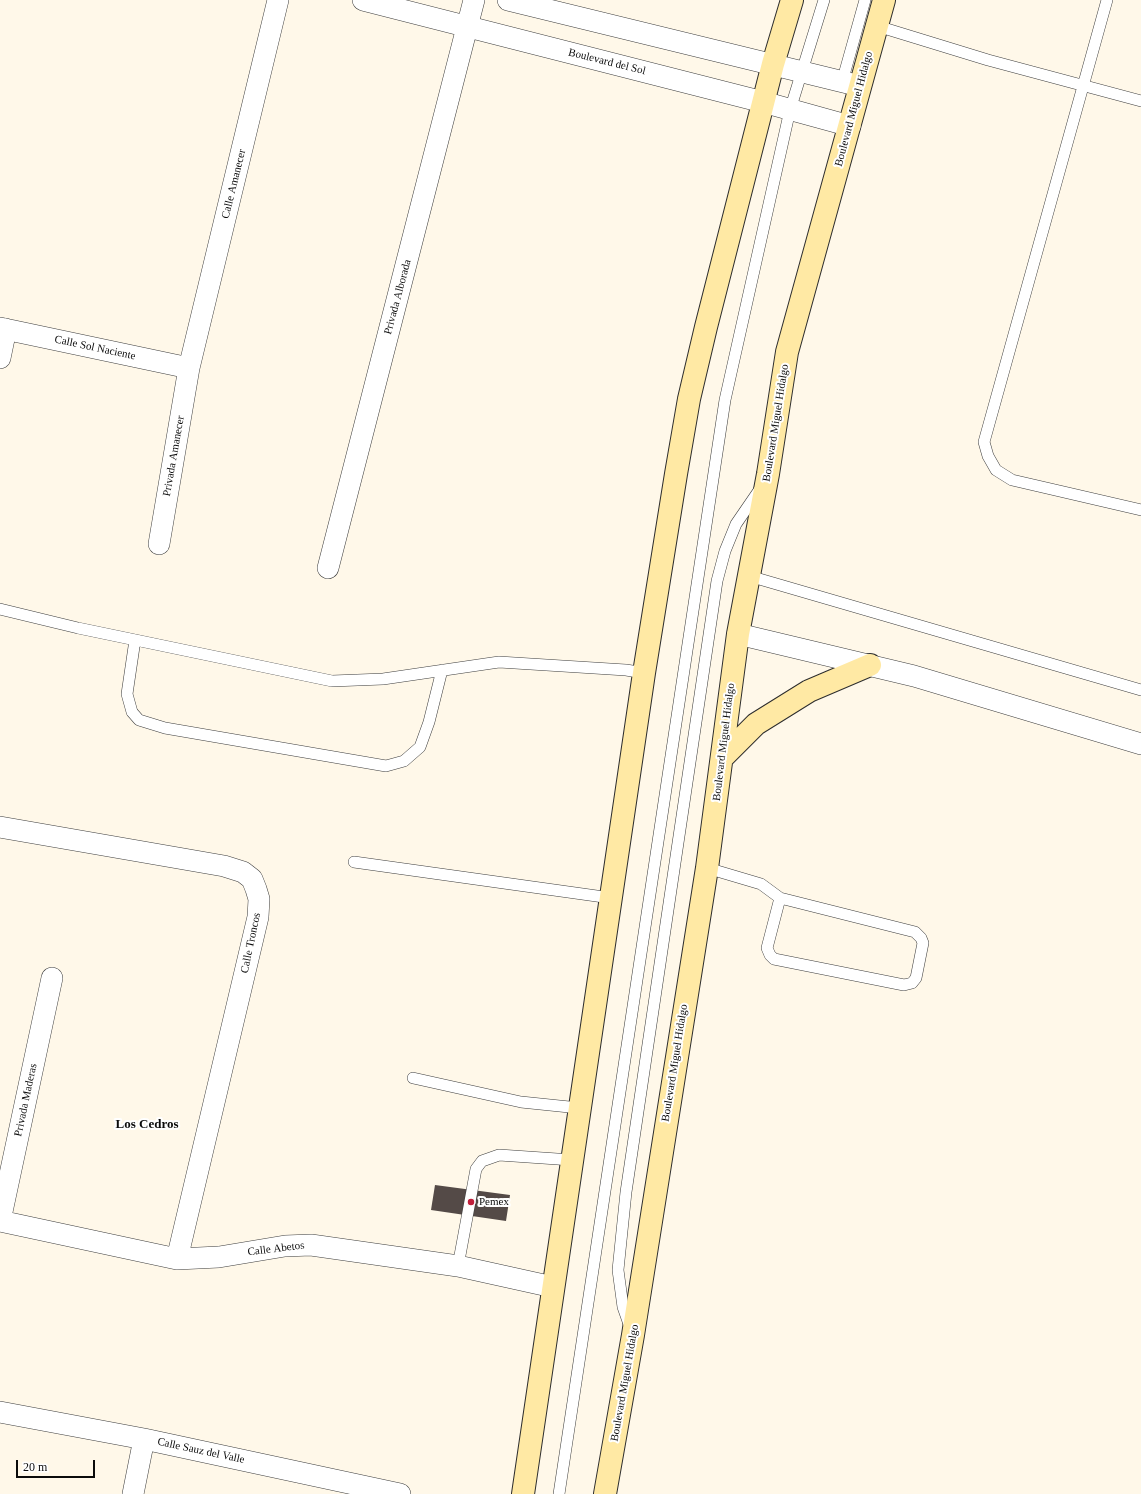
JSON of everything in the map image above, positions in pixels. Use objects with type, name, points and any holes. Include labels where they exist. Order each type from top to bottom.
[{"type":"main road","points":[[523,1494],[644,673],[689,399],[763,102],[792,0]]},
{"type":"main road","name":"Boulevard Miguel Hidalgo","points":[[605,1494],[633,1335],[707,868],[738,634],[768,474],[787,352],[850,126],[851,84],[877,26],[884,0]]},
{"type":"main road","points":[[722,758],[756,724],[809,691],[870,665]]},
{"type":"street","name":"Calle Amanecer","points":[[189,368],[278,0]]},
{"type":"street","name":"Boulevard del Sol","points":[[363,0],[763,102],[850,126]]},
{"type":"street","name":"Privada Alborada","points":[[328,568],[474,0]]},
{"type":"street","points":[[508,0],[851,84]]},
{"type":"street","name":"Calle Sol Naciente","points":[[3,329],[189,368]]},
{"type":"street","points":[[0,358],[3,329]]},
{"type":"street","name":"Privada Amanecer","points":[[159,544],[189,368]]},
{"type":"street","points":[[738,634],[914,676],[1141,744]]},
{"type":"street","name":"Calle Troncos","points":[[0,827],[224,866],[243,872],[252,879],[259,899],[258,917],[177,1259]]},
{"type":"street","name":"Privada Maderas","points":[[0,1221],[52,978]]},
{"type":"street","name":"Calle Abetos","points":[[0,1221],[177,1259],[219,1258],[285,1246],[311,1245],[458,1266],[553,1287]]},
{"type":"street","name":"Calle Sauz del Valle","points":[[0,1412],[144,1439],[325,1486],[400,1494]]},
{"type":"street","points":[[133,1494],[144,1439]]},
{"type":"lane","points":[[559,1494],[725,400],[790,110],[800,72],[824,0]]},
{"type":"lane","points":[[851,84],[866,0]]},
{"type":"lane","points":[[1107,0],[1082,85],[984,442],[988,456],[996,470],[1012,480],[1141,510]]},
{"type":"lane","points":[[877,26],[988,60],[1141,101]]},
{"type":"lane","points":[[633,1335],[623,1307],[618,1270],[626,1192],[717,581],[725,551],[736,524],[768,474]]},
{"type":"lane","points":[[749,576],[1141,690]]},
{"type":"lane","points":[[0,609],[135,640],[332,680],[383,679],[481,664],[511,662],[626,670],[644,673]]},
{"type":"lane","points":[[135,640],[127,694],[132,712],[139,720],[165,728],[386,766],[404,761],[420,747],[429,722],[442,670]]},
{"type":"lane","points":[[354,862],[611,898]]},
{"type":"lane","points":[[707,868],[761,884],[780,898],[915,932],[921,938],[923,943],[916,978],[912,983],[904,985],[774,959],[770,955],[767,948],[780,898]]},
{"type":"lane","points":[[413,1078],[521,1102],[579,1108]]},
{"type":"lane","points":[[458,1266],[476,1169],[482,1161],[499,1155],[572,1160]]},
{"type":"building","name":"Pemex","points":[[435,1185],[510,1195],[506,1221],[431,1210]]},
{"type":"place","name":"Pemex","points":[[471,1202]]},
{"type":"district","name":"Los Cedros","points":[[147,1125]]}]
